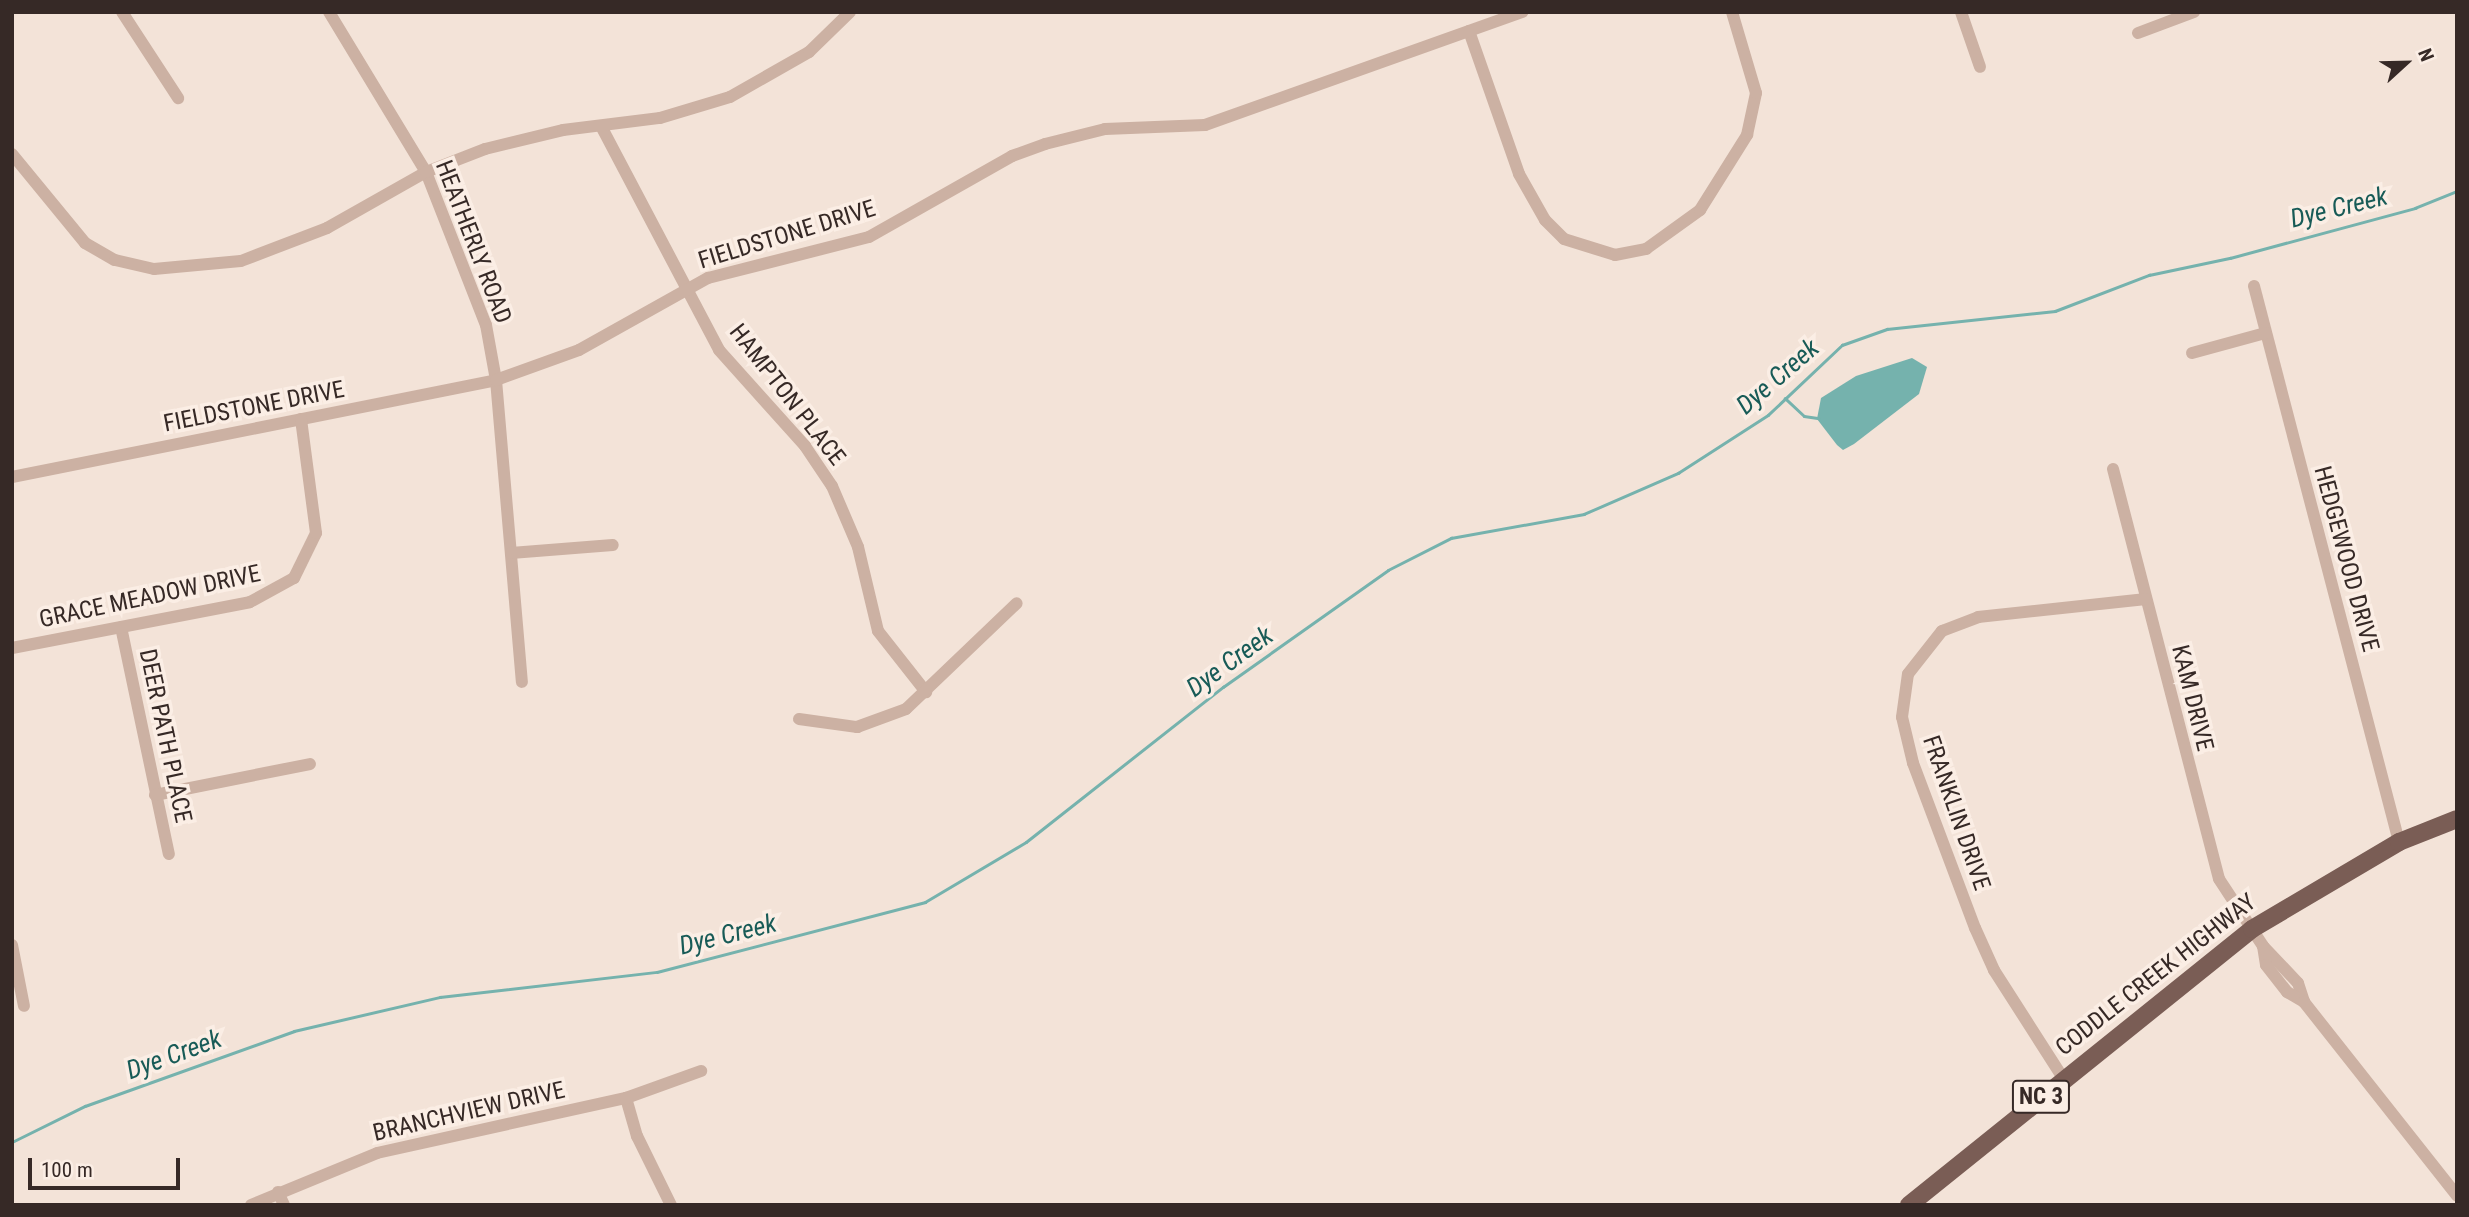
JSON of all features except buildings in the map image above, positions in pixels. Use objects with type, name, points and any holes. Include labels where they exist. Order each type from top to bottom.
[{"type":"main road","name":"CODDLE CREEK HIGHWAY","points":[[1909,1205],[2063,1078],[2252,929],[2399,842],[2457,819]]},
{"type":"street","points":[[122,12],[178,98]]},
{"type":"street","name":"HEATHERLY ROAD","points":[[329,12],[426,172],[485,325],[496,380],[523,682]]},
{"type":"street","points":[[12,154],[85,243],[115,260],[154,269],[241,261],[327,228],[426,172],[524,138],[703,107],[765,81],[809,52],[850,12]]},
{"type":"street","name":"FIELDSTONE DRIVE","points":[[12,477],[496,380],[579,350],[687,289],[745,267],[869,237],[1012,156],[1045,144],[1105,129],[1205,125],[1522,12]]},
{"type":"street","points":[[1469,31],[1519,174],[1545,220],[1564,239],[1615,255],[1646,249],[1699,211],[1747,135],[1756,93],[1732,12]]},
{"type":"street","points":[[1961,12],[1980,67]]},
{"type":"street","points":[[2138,33],[2194,12]]},
{"type":"street","name":"HAMPTON PLACE","points":[[601,125],[719,350],[805,446],[832,486],[858,547],[878,631],[926,692]]},
{"type":"street","name":"HEDGEWOOD DRIVE","points":[[2254,286],[2399,842]]},
{"type":"street","points":[[2192,353],[2265,333]]},
{"type":"street","name":"GRACE MEADOW DRIVE","points":[[12,648],[250,601],[294,578],[316,533],[301,419]]},
{"type":"street","name":"KAM DRIVE","points":[[2113,469],[2204,834],[2219,879],[2263,946],[2298,983],[2304,1002],[2457,1196]]},
{"type":"street","points":[[511,553],[613,545]]},
{"type":"street","name":"FRANKLIN DRIVE","points":[[2063,1078],[1994,970],[1975,929],[1913,763],[1902,717],[1908,674],[1942,631],[1978,617],[2146,599]]},
{"type":"street","points":[[799,719],[857,727],[882,721],[926,692],[1017,603]]},
{"type":"street","name":"DEER PATH PLACE","points":[[121,626],[169,854]]},
{"type":"street","points":[[155,795],[310,764]]},
{"type":"street","points":[[12,945],[24,1006]]},
{"type":"street","name":"BRANCHVIEW DRIVE","points":[[251,1205],[377,1153],[626,1098],[701,1071]]},
{"type":"street","points":[[626,1098],[636,1136],[671,1205]]},
{"type":"street","points":[[278,1192],[284,1205]]},
{"type":"water","points":[[1912,358],[1927,367],[1919,394],[1843,450],[1817,419],[1821,398],[1856,376]]},
{"type":"waterway","name":"Dye Creek","points":[[12,1142],[85,1106],[294,1031],[440,997],[657,972],[925,902],[1026,842],[1223,687],[1388,570],[1451,538],[1584,514],[1678,473],[1768,415],[1842,345],[1887,329],[2055,311],[2149,275],[2230,258],[2415,208],[2457,191]]},
{"type":"waterway","points":[[1785,398],[1804,416],[1819,418]]}]
